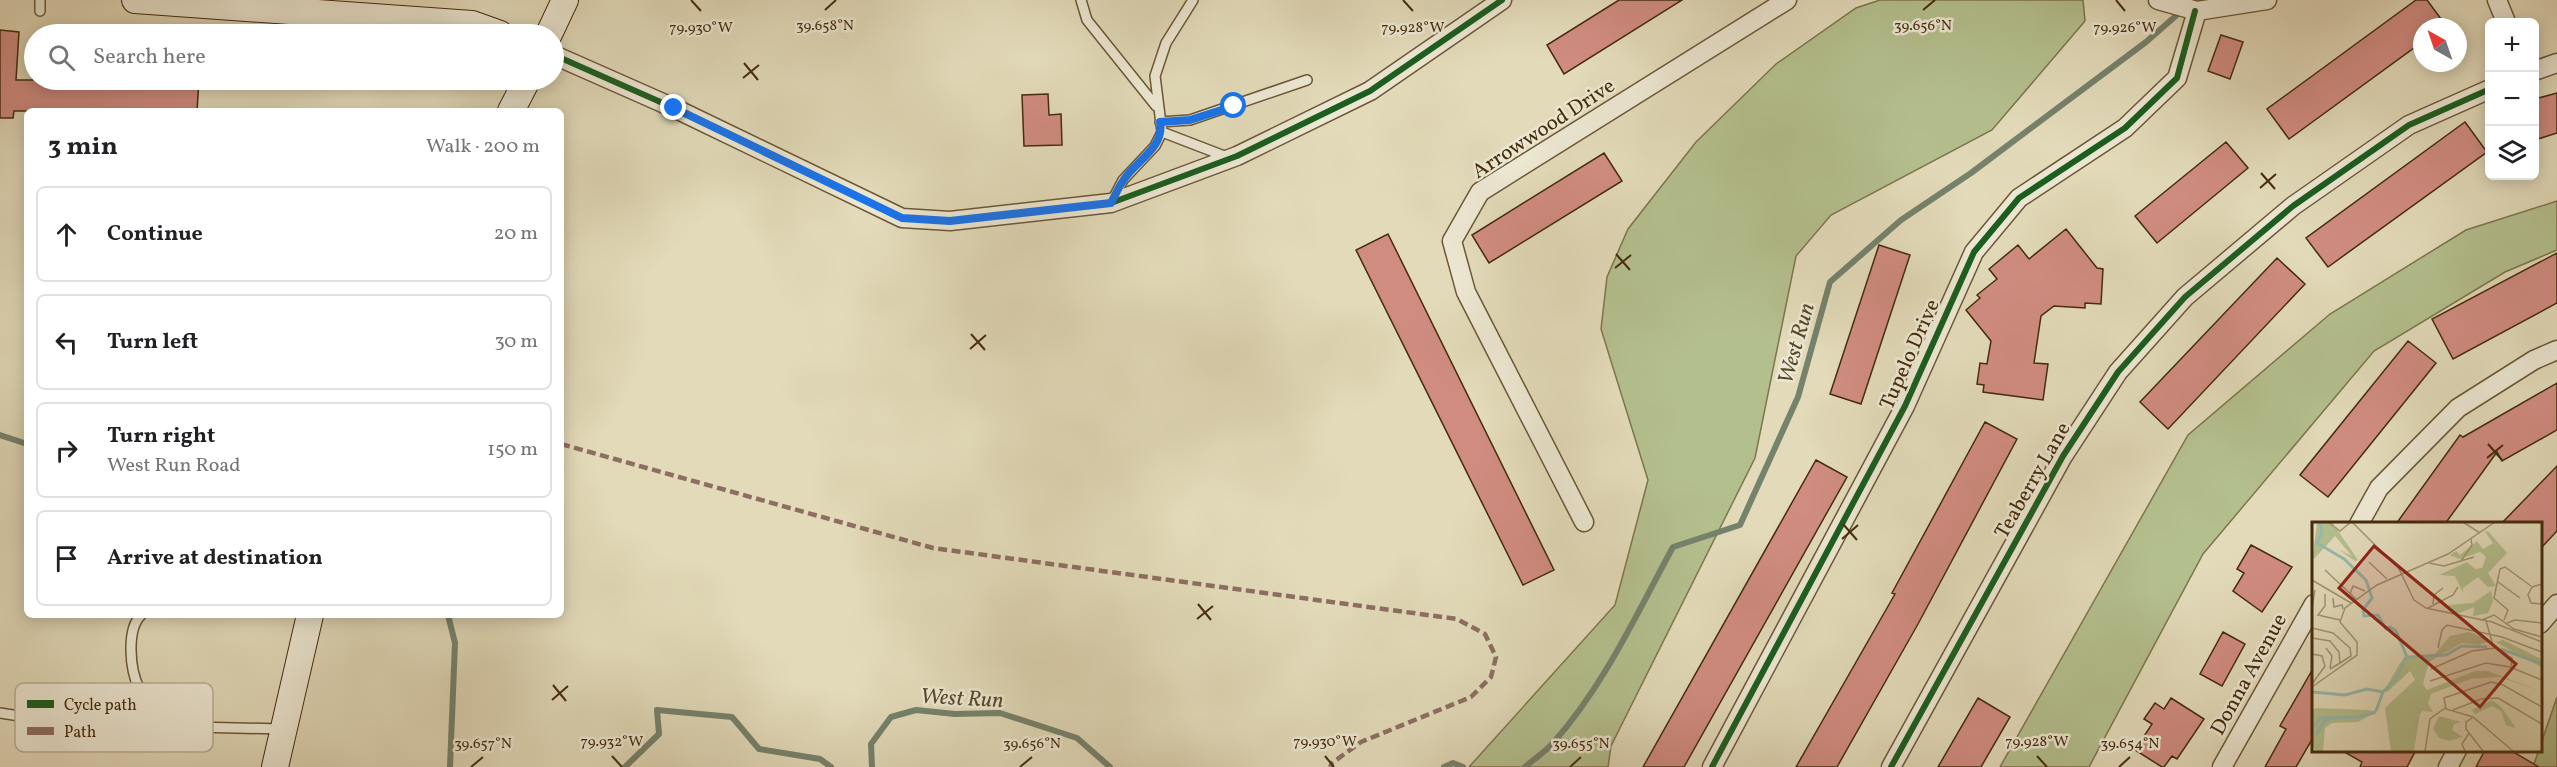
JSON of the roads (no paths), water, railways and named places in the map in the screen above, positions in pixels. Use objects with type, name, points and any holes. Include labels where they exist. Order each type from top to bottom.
[{"type":"street","points":[[135,0],[472,24]]},
{"type":"street","points":[[554,24],[565,0]]},
{"type":"street","points":[[564,59],[674,108],[902,218],[950,221],[1111,203],[1231,158],[1370,91],[1502,0]]},
{"type":"street","name":"Arrowwood Drive","points":[[1584,522],[1466,292],[1452,241],[1480,192],[1787,0]]},
{"type":"street","points":[[2158,0],[2196,11],[2266,0]]},
{"type":"street","points":[[2497,0],[2504,18]]},
{"type":"street","name":"Tupelo Drive","points":[[1712,767],[1905,406],[1974,252],[2019,198],[2125,128],[2177,78],[2196,11]]},
{"type":"street","points":[[2539,70],[2557,63]]},
{"type":"street","points":[[513,108],[522,90]]},
{"type":"street","name":"Teaberry Lane","points":[[1891,767],[2063,456],[2118,372],[2185,297],[2293,207],[2409,125],[2485,91]]},
{"type":"street","points":[[2360,522],[2379,488],[2458,408],[2534,360],[2557,350]]},
{"type":"street","points":[[2542,623],[2557,604]]},
{"type":"street","name":"Donna Avenue","points":[[2222,767],[2312,608]]},
{"type":"street","points":[[275,767],[309,618]]},
{"type":"street","points":[[2448,767],[2456,752]]},
{"type":"lane","points":[[40,0],[40,11]]},
{"type":"lane","points":[[1081,0],[1087,20],[1158,108]]},
{"type":"lane","points":[[1111,203],[1123,180],[1155,146],[1162,132],[1155,76],[1166,43],[1193,0]]},
{"type":"lane","points":[[1160,122],[1190,120],[1307,80]]},
{"type":"lane","points":[[1162,132],[1231,158]]},
{"type":"lane","points":[[137,683],[132,665],[132,638],[138,618]]},
{"type":"lane","points":[[0,713],[15,715]]},
{"type":"lane","points":[[213,727],[284,729]]},
{"type":"waterway","name":"West Run","points":[[1525,767],[1553,743],[1588,698],[1619,648],[1673,547],[1740,525],[1798,397],[1830,282],[1901,220],[1971,173],[2146,42],[2194,0]]},
{"type":"waterway","name":"West Run","points":[[0,435],[24,443]]},
{"type":"waterway","name":"West Run","points":[[449,618],[455,643],[450,767]]},
{"type":"waterway","name":"West Run","points":[[625,767],[659,734],[657,710],[732,717],[759,749],[820,759],[831,767]]},
{"type":"waterway","name":"West Run","points":[[872,767],[871,744],[891,717],[916,710],[955,714],[1000,713],[1077,738],[1110,767]]},
{"type":"waterway","name":"West Run","points":[[1444,767],[1453,763],[1463,767]]}]
